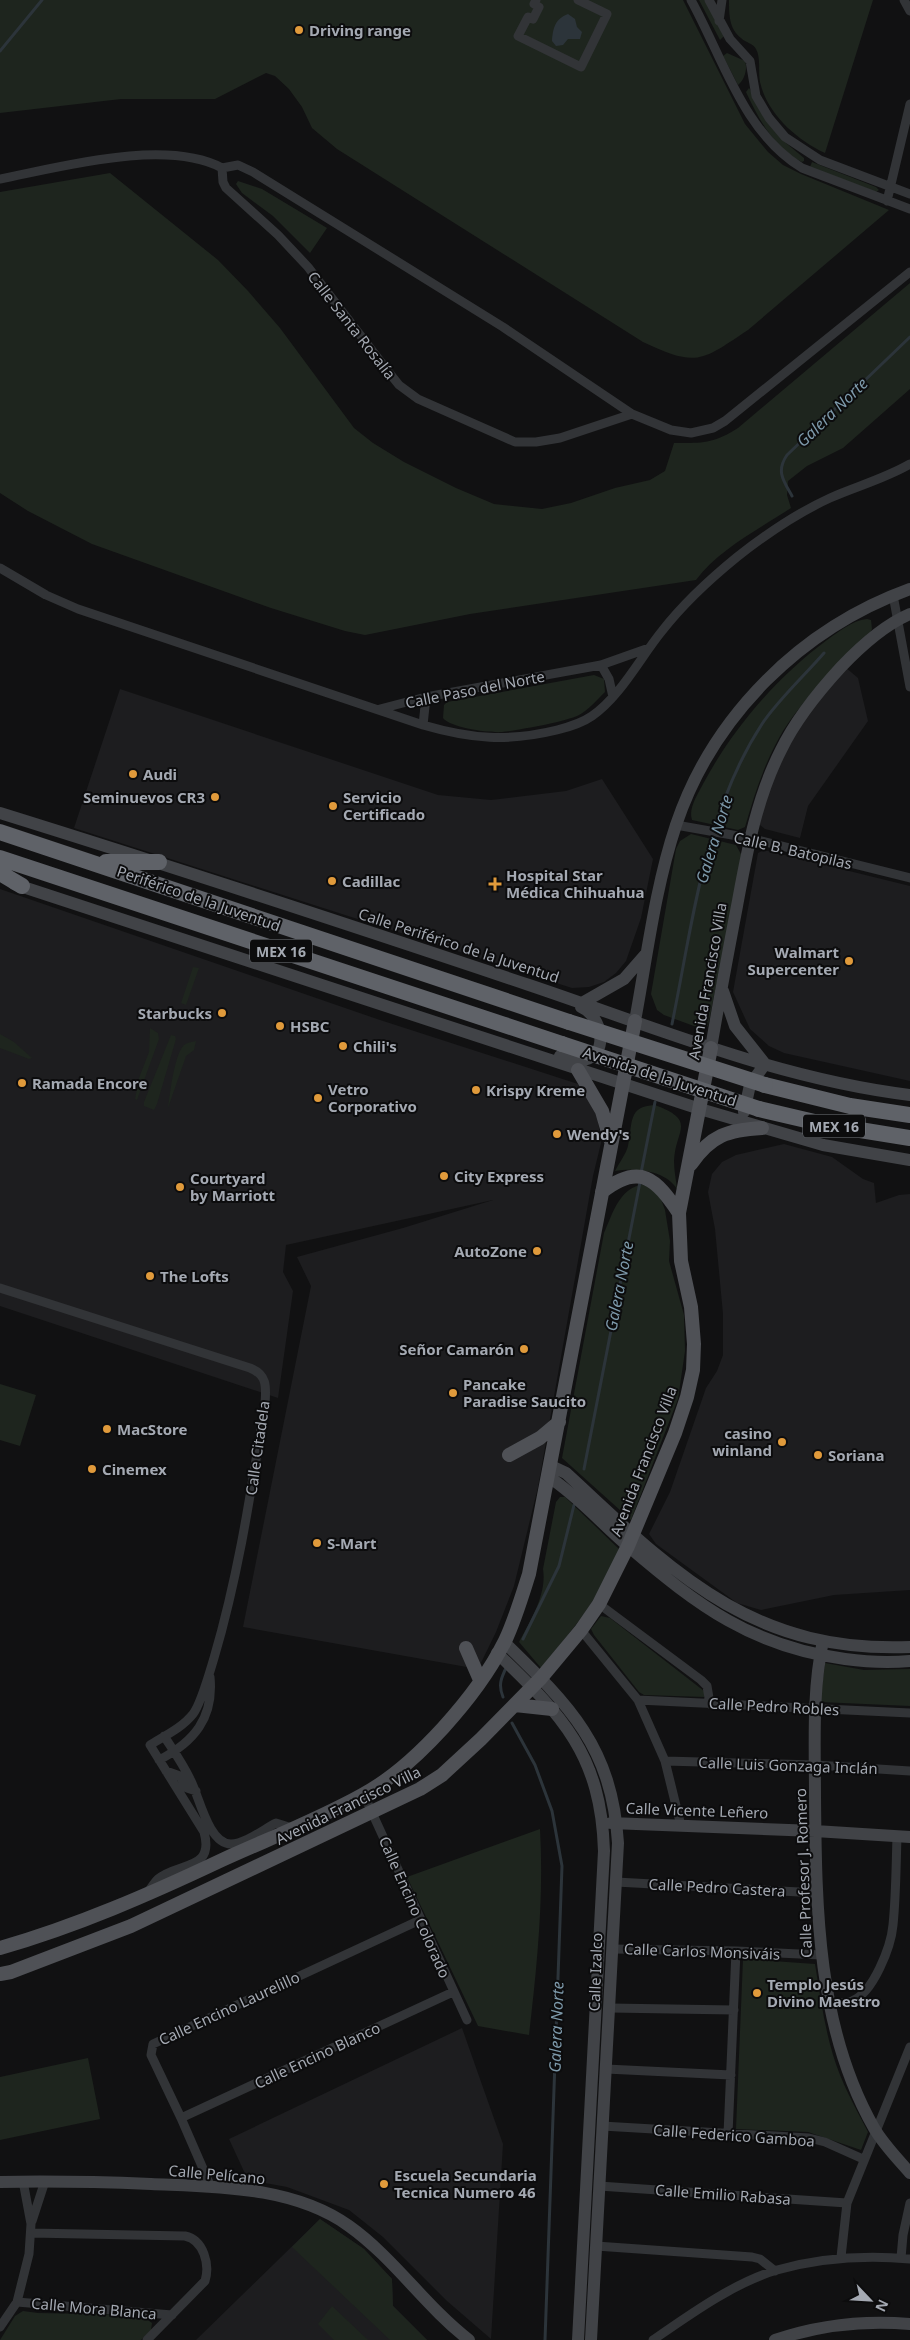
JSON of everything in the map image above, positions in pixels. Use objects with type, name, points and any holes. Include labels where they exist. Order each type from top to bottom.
[{"type":"highway","points":[[0,825],[33,844]]},
{"type":"highway","name":"Periférico de la Juventud","points":[[0,832],[569,1022]]},
{"type":"highway","name":"Periférico de la Juventud","points":[[0,858],[562,1044]]},
{"type":"highway","points":[[92,862],[159,862]]},
{"type":"highway","points":[[0,863],[100,898],[127,900]]},
{"type":"highway","points":[[0,873],[22,886]]},
{"type":"highway","name":"Avenida de la Juventud","points":[[569,1022],[765,1085],[850,1106],[910,1115]]},
{"type":"highway","name":"Avenida de la Juventud","points":[[562,1044],[759,1109],[823,1124],[910,1138]]},
{"type":"main road","name":"Avenida Francisco Villa","points":[[0,1948],[96,1916],[364,1795],[404,1765],[443,1728],[480,1680],[501,1648],[516,1615],[529,1574],[662,874],[676,824],[690,790],[716,743],[728,724],[766,681],[826,630],[868,606],[910,589]]},
{"type":"main road","name":"Avenida Francisco Villa","points":[[0,1974],[11,1972],[131,1926],[420,1790],[442,1775],[515,1705],[581,1630],[599,1604],[628,1546],[675,1433],[687,1397],[693,1370],[692,1323],[681,1261],[679,1213],[750,838],[762,795],[782,748],[795,725],[821,690],[851,656],[904,616]]},
{"type":"main road","name":"Calle Periférico de la Juventud","points":[[0,813],[159,862],[527,984],[711,1048],[844,1084],[910,1096]]},
{"type":"main road","points":[[0,880],[700,1109],[823,1145],[910,1160]]},
{"type":"main road","points":[[582,1003],[624,979],[637,967],[648,951]]},
{"type":"main road","points":[[498,1043],[516,1040],[575,1060],[591,1056],[596,1049],[600,1040],[600,1032],[594,1015],[582,1008],[535,991],[527,984]]},
{"type":"main road","points":[[722,986],[735,1026],[765,1064],[750,1085],[744,1110],[746,1123]]},
{"type":"main road","points":[[578,1070],[602,1111],[612,1145]]},
{"type":"main road","points":[[689,1167],[707,1144],[724,1133],[740,1129],[762,1128]]},
{"type":"main road","points":[[602,1192],[622,1178],[641,1178],[659,1186],[679,1213]]},
{"type":"main road","points":[[509,1455],[530,1444],[559,1422]]},
{"type":"main road","points":[[550,1471],[566,1473],[672,1568],[710,1595],[749,1617],[781,1630],[823,1641],[875,1648],[910,1646]]},
{"type":"main road","points":[[550,1471],[628,1546],[684,1593],[721,1618],[780,1645],[820,1656],[873,1662],[910,1661]]},
{"type":"main road","name":"Calle Profesor J. Romero","points":[[823,1641],[816,1708],[815,1764],[815,1830],[821,1956],[829,2004],[839,2046],[852,2083],[875,2130],[910,2172]]},
{"type":"main road","points":[[466,1648],[480,1680]]},
{"type":"main road","name":"Calle Izalco","points":[[501,1648],[576,1717],[604,1768],[617,1823],[618,1843],[610,2008],[591,2340]]},
{"type":"main road","name":"Calle Izalco","points":[[537,1682],[552,1709],[578,1743],[590,1768],[598,1794],[603,1824],[604,1851],[578,2340]]},
{"type":"main road","points":[[515,1705],[552,1709]]},
{"type":"main road","name":"Calle Vicente Leñero","points":[[603,1824],[815,1830],[904,1837]]},
{"type":"main road","name":"Calle Pelícano","points":[[0,2182],[45,2181],[211,2187],[279,2196],[319,2209],[348,2225],[382,2254],[445,2321],[469,2340]]},
{"type":"main road","points":[[775,2340],[801,2331],[841,2323],[910,2324]]},
{"type":"street","points":[[536,0],[534,4],[539,7],[533,20],[528,17],[518,36],[581,67],[607,14],[578,0]]},
{"type":"street","points":[[691,0],[746,109],[770,142],[802,168],[910,209]]},
{"type":"street","points":[[708,0],[730,39],[750,61],[756,96],[769,118],[785,137],[820,160],[910,194]]},
{"type":"street","points":[[719,21],[722,0]]},
{"type":"street","points":[[904,0],[910,11]]},
{"type":"street","points":[[887,201],[910,104]]},
{"type":"street","points":[[0,179],[147,154],[196,158],[209,161],[222,168],[238,165],[253,172],[503,327],[632,414],[672,430],[691,433],[713,428],[749,404],[910,272]]},
{"type":"street","name":"Calle Santa Rosalía","points":[[222,168],[222,182],[226,188],[278,235],[308,267],[387,370],[400,385],[418,399],[515,442],[536,442],[560,438],[632,414]]},
{"type":"street","points":[[0,568],[46,595],[86,612],[423,725],[470,737],[512,738],[544,733],[583,722],[601,709],[613,697],[649,648],[694,595],[738,556],[790,519],[829,498],[893,474],[910,464]]},
{"type":"street","points":[[892,595],[904,616],[910,687]]},
{"type":"street","name":"Calle Paso del Norte","points":[[380,709],[426,697],[601,665],[649,648]]},
{"type":"street","points":[[601,665],[609,679],[613,697]]},
{"type":"street","points":[[423,725],[426,697]]},
{"type":"street","name":"Calle B. Batopilas","points":[[676,824],[750,838],[910,878]]},
{"type":"street","name":"Calle Citadela","points":[[0,1288],[76,1314],[250,1368],[263,1375],[265,1382],[264,1404],[243,1544],[210,1674]]},
{"type":"street","points":[[599,1604],[701,1680],[707,1686],[710,1704]]},
{"type":"street","points":[[581,1630],[638,1700],[665,1761],[681,1826]]},
{"type":"street","points":[[146,1894],[159,1879],[173,1871],[195,1864],[204,1853],[207,1844],[204,1832],[150,1745],[194,1713],[210,1674]]},
{"type":"street","points":[[159,1760],[174,1752],[200,1728],[211,1694],[210,1674]]},
{"type":"street","name":"Calle Pedro Robles","points":[[638,1700],[910,1713]]},
{"type":"street","points":[[164,1736],[191,1780],[208,1823],[216,1837],[223,1843],[232,1844],[243,1840],[276,1823],[292,1828]]},
{"type":"street","name":"Calle Luis Gonzaga Inclán","points":[[665,1761],[815,1764],[910,1771]]},
{"type":"street","points":[[166,1771],[180,1776],[187,1788],[196,1791]]},
{"type":"street","name":"Calle Encino Colorado","points":[[364,1795],[467,2020]]},
{"type":"street","points":[[829,2004],[851,2001],[860,1996],[874,1980],[893,1927],[904,1837]]},
{"type":"street","name":"Calle Pedro Castera","points":[[616,1882],[818,1892]]},
{"type":"street","name":"Calle Encino Laurelillo","points":[[211,2187],[151,2055],[153,2044],[420,1920]]},
{"type":"street","name":"Calle Carlos Monsiváis","points":[[612,1948],[736,1951],[821,1956]]},
{"type":"street","points":[[728,2134],[736,1951]]},
{"type":"street","name":"Calle Encino Blanco","points":[[181,2118],[454,1992]]},
{"type":"street","points":[[610,2008],[734,2010]]},
{"type":"street","points":[[841,2257],[846,2203],[910,2047]]},
{"type":"street","points":[[606,2069],[731,2075]]},
{"type":"street","name":"Calle Federico Gamboa","points":[[602,2126],[809,2138],[824,2142],[863,2159]]},
{"type":"street","points":[[0,2327],[17,2302],[29,2254],[31,2228],[45,2181]]},
{"type":"street","points":[[23,2182],[31,2228]]},
{"type":"street","name":"Calle Emilio Rabasa","points":[[599,2186],[846,2203]]},
{"type":"street","points":[[653,2340],[696,2311],[729,2292],[775,2271],[841,2257],[906,2258],[903,2235],[910,2203]]},
{"type":"street","points":[[31,2228],[185,2236],[194,2239],[202,2248],[208,2269],[207,2275],[200,2287],[147,2340]]},
{"type":"street","points":[[596,2246],[752,2257],[760,2259],[775,2271]]},
{"type":"street","name":"Calle Mora Blanca","points":[[17,2302],[172,2315]]},
{"type":"shaded area","points":[[0,0],[683,0],[745,124],[768,152],[783,165],[801,174],[889,210],[748,330],[719,349],[698,357],[687,358],[643,342],[337,149],[312,128],[302,107],[289,89],[275,76],[266,73],[215,99],[121,99],[0,113]]},
{"type":"shaded area","points":[[699,0],[706,0],[724,36],[720,40]]},
{"type":"shaded area","points":[[729,0],[873,0],[825,153],[814,148],[794,133],[769,105],[760,82],[758,53],[753,45],[743,40],[734,30],[730,16]]},
{"type":"shaded area","points":[[568,14],[575,19],[577,27],[582,32],[580,39],[568,39],[563,45],[556,46],[552,41],[554,28],[560,18]]},
{"type":"shaded area","points":[[727,53],[745,61],[745,74],[738,85],[723,56]]},
{"type":"shaded area","points":[[749,88],[786,143],[804,158],[804,161],[802,162],[792,157],[768,132],[746,92]]},
{"type":"shaded area","points":[[812,162],[876,187],[879,190],[876,192],[810,167]]},
{"type":"shaded area","points":[[110,173],[218,260],[248,291],[280,328],[354,428],[373,443],[404,462],[456,488],[494,504],[542,509],[571,503],[615,488],[650,480],[665,471],[674,443],[707,442],[738,428],[910,283],[910,389],[843,448],[807,466],[788,481],[787,495],[791,508],[728,549],[705,569],[696,580],[470,614],[365,635],[345,631],[271,608],[92,544],[28,511],[0,493],[0,192]]},
{"type":"shaded area","points":[[238,181],[262,189],[327,228],[310,253],[273,216],[242,193],[236,184]]},
{"type":"shaded area","points":[[867,619],[871,620],[872,629],[869,635],[809,697],[779,738],[755,793],[745,827],[738,830],[692,820],[692,806],[703,784],[728,743],[757,705],[790,671],[827,640],[851,624]]},
{"type":"shaded area","points":[[845,667],[858,678],[868,721],[808,806],[800,838],[765,829],[760,825],[760,818],[777,766],[815,702]]},
{"type":"shaded area","points":[[594,675],[604,679],[605,692],[582,713],[572,718],[530,728],[496,732],[480,731],[454,725],[443,718],[444,705],[447,702]]},
{"type":"shaded area","points":[[120,689],[438,795],[491,800],[566,791],[602,779],[653,859],[641,918],[626,961],[616,973],[604,982],[589,987],[572,988],[74,828]]},
{"type":"shaded area","points":[[691,834],[736,845],[742,856],[708,1026],[702,1029],[664,1015],[657,1010],[651,994],[676,849],[680,841]]},
{"type":"shaded area","points":[[764,850],[910,886],[910,1081],[784,1053],[769,1046],[750,1029],[733,992],[758,853]]},
{"type":"shaded area","points":[[0,889],[377,1019],[578,1084],[597,1113],[601,1143],[593,1176],[538,1487],[514,1586],[496,1632],[478,1669],[243,1627],[311,1286],[297,1257],[403,1228],[493,1200],[286,1245],[283,1272],[293,1291],[278,1398],[0,1306]]},
{"type":"shaded area","points":[[193,967],[199,968],[186,1005],[181,1003]]},
{"type":"shaded area","points":[[150,1028],[158,1033],[159,1039],[137,1100],[135,1099],[139,1078],[149,1052]]},
{"type":"shaded area","points":[[0,1034],[14,1042],[32,1058],[29,1059],[0,1048]]},
{"type":"shaded area","points":[[171,1035],[175,1036],[176,1039],[154,1110],[144,1106],[144,1102]]},
{"type":"shaded area","points":[[196,1041],[194,1050],[186,1056],[168,1108],[178,1057],[184,1045]]},
{"type":"shaded area","points":[[655,1105],[676,1116],[680,1122],[680,1134],[674,1161],[677,1189],[672,1183],[657,1174],[640,1170],[615,1171],[627,1149],[631,1124],[635,1113],[646,1106]]},
{"type":"shaded area","points":[[784,1144],[832,1157],[863,1179],[874,1183],[876,1203],[899,1195],[910,1194],[910,1590],[834,1595],[761,1610],[737,1603],[656,1544],[649,1534],[670,1492],[706,1388],[717,1371],[723,1355],[723,1314],[715,1229],[708,1192],[712,1174],[722,1162],[736,1155]]},
{"type":"shaded area","points":[[644,1184],[659,1194],[665,1210],[670,1241],[669,1261],[684,1315],[685,1351],[678,1399],[631,1520],[562,1458],[604,1233],[618,1202],[635,1186]]},
{"type":"shaded area","points":[[0,1384],[36,1395],[20,1446],[0,1440]]},
{"type":"shaded area","points":[[560,1497],[565,1497],[619,1549],[606,1580],[586,1612],[541,1668],[519,1642],[533,1616],[543,1588],[543,1569],[556,1502]]},
{"type":"shaded area","points":[[601,1616],[610,1618],[704,1691],[704,1697],[644,1695],[639,1692],[591,1629]]},
{"type":"shaded area","points":[[825,1663],[864,1670],[910,1669],[910,1706],[820,1702]]},
{"type":"shaded area","points":[[540,1829],[540,1906],[529,2035],[478,2026],[407,1877]]},
{"type":"shaded area","points":[[743,1959],[815,1964],[825,2021],[836,2065],[868,2132],[861,2150],[808,2132],[736,2129]]},
{"type":"shaded area","name":"Escuela Secundaria Tecnica Numero 46","points":[[462,2028],[503,2144],[491,2339],[447,2301],[383,2237],[349,2210],[287,2187],[248,2180],[229,2139]]},
{"type":"shaded area","points":[[88,2058],[100,2119],[0,2140],[0,2077]]},
{"type":"shaded area","points":[[320,2219],[364,2249],[392,2279],[393,2306],[427,2340],[196,2340]]},
{"type":"shaded area","points":[[320,2219],[364,2249],[392,2279],[393,2306],[427,2340],[390,2340],[292,2247]]},
{"type":"shaded area","points":[[332,2306],[368,2340],[334,2340],[318,2324]]},
{"type":"shaded area","points":[[23,2311],[141,2315],[152,2323],[151,2330],[141,2340],[0,2340],[15,2316]]},
{"type":"waterway","points":[[0,51],[42,0]]},
{"type":"waterway","name":"Galera Norte","points":[[792,496],[781,471],[787,455],[910,337]]},
{"type":"waterway","name":"Galera Norte","points":[[672,1024],[703,869],[726,794],[742,758],[768,715],[824,653]]},
{"type":"waterway","name":"Galera Norte","points":[[641,1173],[655,1102]]},
{"type":"waterway","name":"Galera Norte","points":[[584,1469],[640,1182]]},
{"type":"waterway","name":"Galera Norte","points":[[523,1639],[559,1566],[574,1505]]},
{"type":"waterway","name":"Galera Norte","points":[[503,1697],[501,1682],[507,1666]]},
{"type":"waterway","name":"Galera Norte","points":[[512,1723],[535,1765],[552,1811],[562,1866],[545,2340]]},
{"type":"place","name":"Driving range","points":[[299,30]]},
{"type":"place","name":"Audi","points":[[133,774]]},
{"type":"place","name":"Seminuevos CR3","points":[[215,797]]},
{"type":"place","name":"Servicio Certificado","points":[[333,806]]},
{"type":"place","name":"Cadillac","points":[[332,881]]},
{"type":"place","name":"Hospital Star Médica Chihuahua","points":[[495,884]]},
{"type":"place","name":"Walmart Supercenter","points":[[849,961]]},
{"type":"place","name":"Starbucks","points":[[222,1013]]},
{"type":"place","name":"HSBC","points":[[280,1026]]},
{"type":"place","name":"Chili's","points":[[343,1046]]},
{"type":"place","name":"Ramada Encore","points":[[22,1083]]},
{"type":"place","name":"Krispy Kreme","points":[[476,1090]]},
{"type":"place","name":"Vetro Corporativo","points":[[318,1098]]},
{"type":"place","name":"Wendy's","points":[[557,1134]]},
{"type":"place","name":"City Express","points":[[444,1176]]},
{"type":"place","name":"Courtyard by Marriott","points":[[180,1187]]},
{"type":"place","name":"AutoZone","points":[[537,1251]]},
{"type":"place","name":"The Lofts","points":[[150,1276]]},
{"type":"place","name":"Señor Camarón","points":[[524,1349]]},
{"type":"place","name":"Pancake Paradise Saucito","points":[[453,1393]]},
{"type":"place","name":"MacStore","points":[[107,1429]]},
{"type":"place","name":"casino winland","points":[[782,1442]]},
{"type":"place","name":"Soriana","points":[[818,1455]]},
{"type":"place","name":"Cinemex","points":[[92,1469]]},
{"type":"place","name":"S-Mart","points":[[317,1543]]},
{"type":"place","name":"Templo Jesús Divino Maestro","points":[[757,1993]]},
{"type":"place","name":"Escuela Secundaria Tecnica Numero 46","points":[[384,2184]]}]
